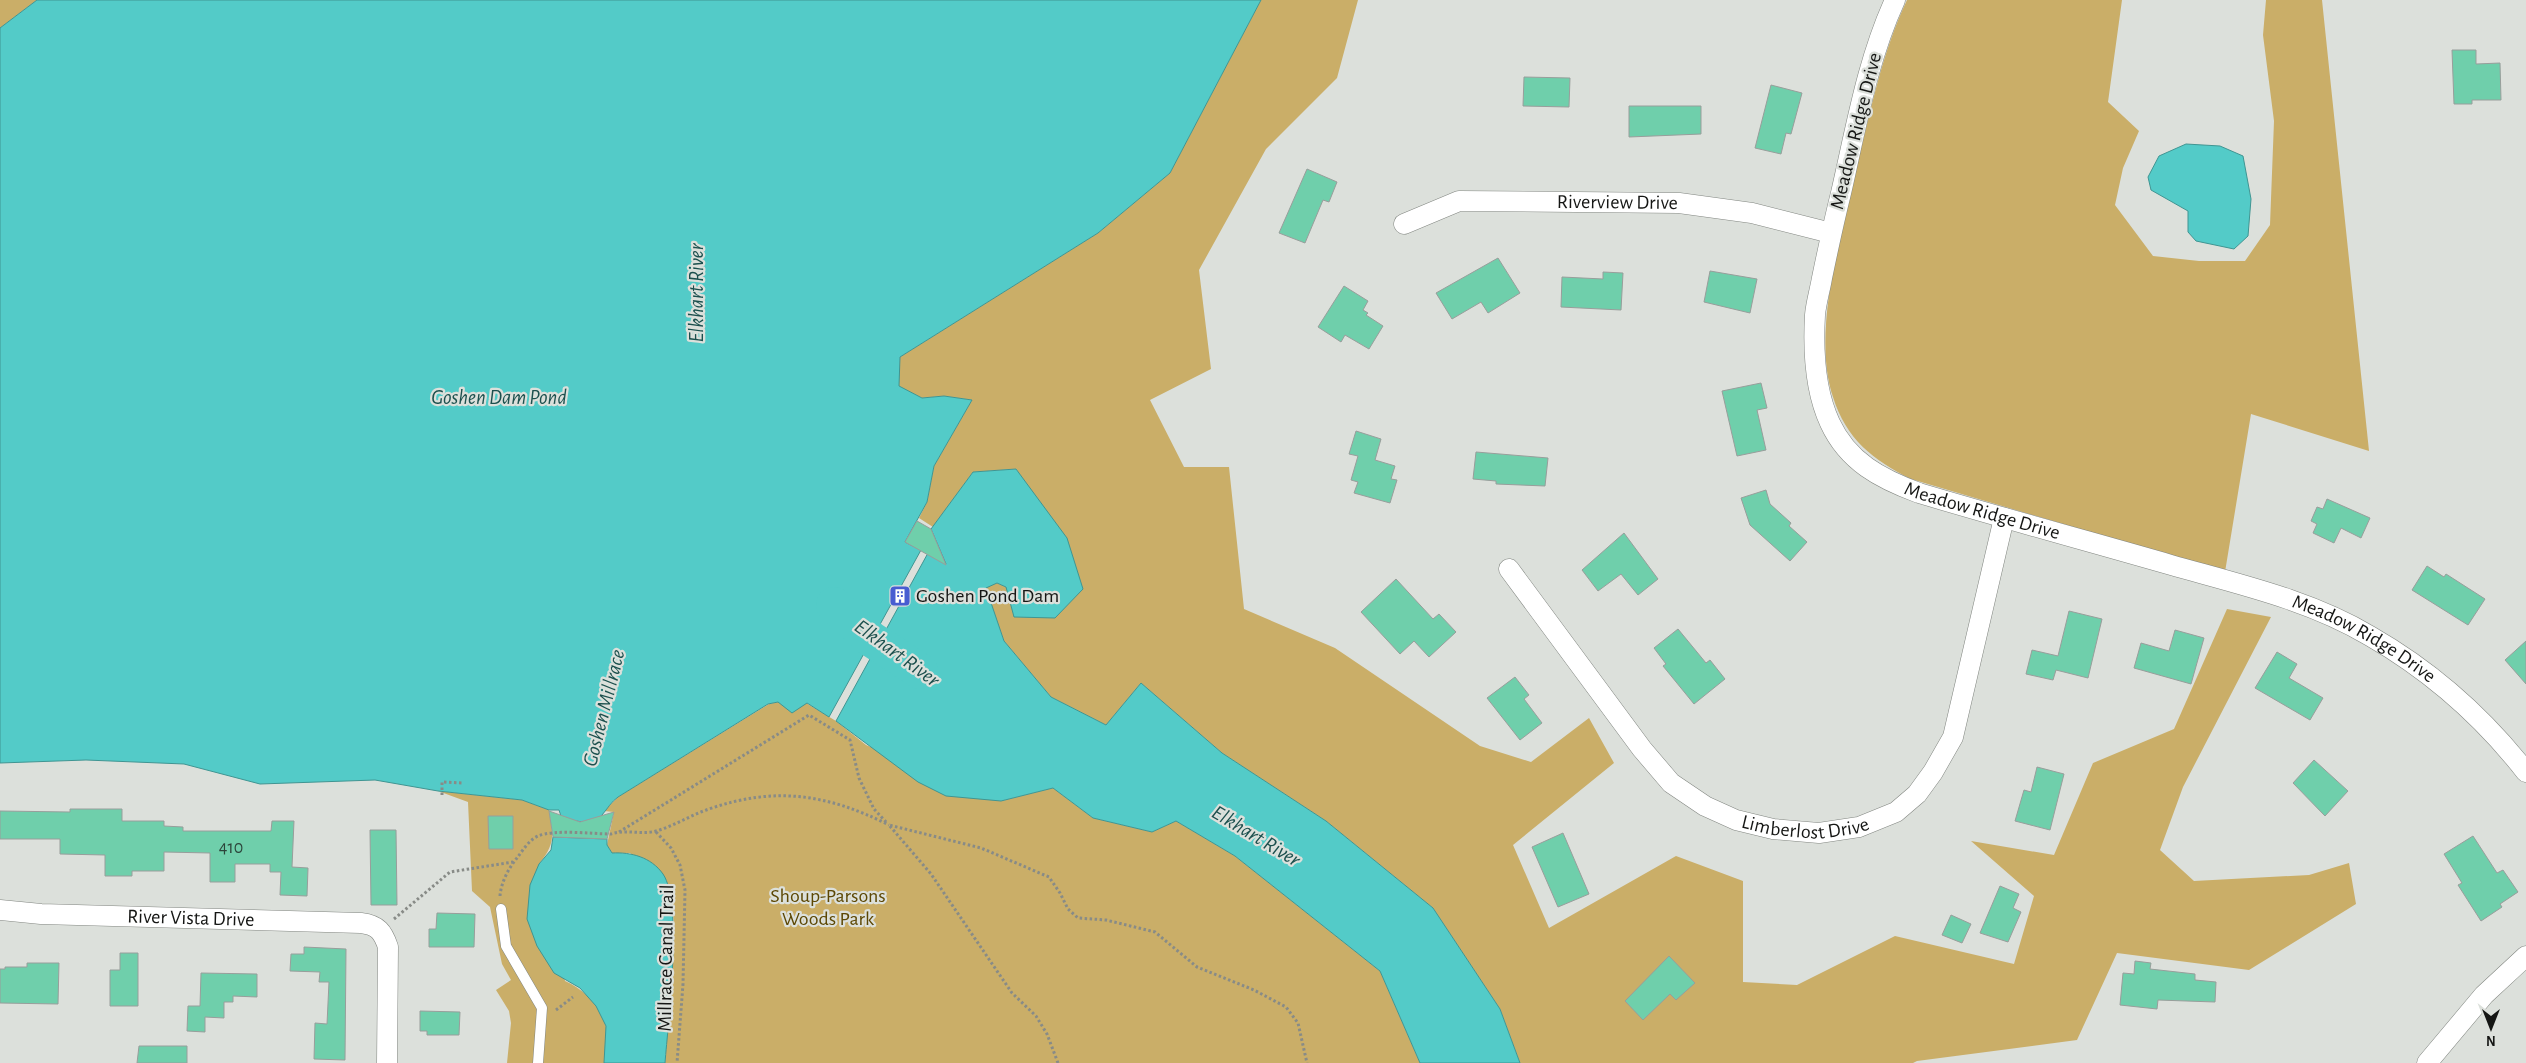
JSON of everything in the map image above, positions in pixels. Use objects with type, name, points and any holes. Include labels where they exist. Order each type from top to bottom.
[{"type":"street","name":"Meadow Ridge Drive","points":[[1894,0],[1883,25],[1871,64],[1831,233],[1815,314],[1815,354],[1820,394],[1830,423],[1849,451],[1865,468],[1888,482],[2004,518],[2255,588],[2313,609],[2369,635],[2414,664],[2455,696],[2499,738],[2526,772]]},
{"type":"street","name":"Riverview Drive","points":[[1404,224],[1459,201],[1679,203],[1752,213],[1831,233]]},
{"type":"street","name":"Limberlost Drive","points":[[1509,570],[1642,749],[1671,783],[1705,806],[1736,820],[1773,829],[1819,833],[1860,827],[1896,812],[1917,794],[1933,772],[1952,738],[2004,518]]},
{"type":"street","name":"River Vista Drive","points":[[0,910],[41,914],[361,923],[381,930]]},
{"type":"street","points":[[381,930],[388,947],[387,1063]]},
{"type":"street","points":[[2427,1063],[2444,1040],[2484,995],[2526,956]]},
{"type":"lane","points":[[501,910],[506,946],[542,1008],[538,1063]]},
{"type":"path","points":[[501,910],[502,884],[513,862],[536,836],[547,833],[611,834],[618,832],[809,715],[850,740],[858,778],[874,809],[931,874],[1012,993],[1036,1016],[1047,1034],[1058,1063]]},
{"type":"path","points":[[442,795],[442,782],[462,783]]},
{"type":"path","points":[[618,832],[656,832],[725,804],[775,795],[827,800],[860,810],[889,825],[981,848],[1049,877],[1068,909],[1078,918],[1106,920],[1155,932],[1197,967],[1254,990],[1286,1007],[1298,1023],[1307,1063]]},
{"type":"path","name":"Millrace Canal Trail","points":[[656,832],[671,848],[680,865],[685,890],[683,984],[678,1063]]},
{"type":"path","points":[[381,930],[450,872],[513,862]]},
{"type":"path","points":[[1052,1063],[1056,1058]]},
{"type":"green space","points":[[0,0],[37,0],[0,28]]},
{"type":"green space","points":[[1261,0],[1358,0],[1337,78],[1266,149],[1199,270],[1211,369],[1150,400],[1184,467],[1229,467],[1244,609],[1335,648],[1480,746],[1531,762],[1589,718],[1614,763],[1513,845],[1549,928],[1676,856],[1743,881],[1743,982],[1797,985],[1895,936],[2014,964],[2034,896],[1971,841],[2054,855],[2093,763],[2174,729],[2227,609],[2271,617],[2183,787],[2160,850],[2194,881],[2309,875],[2349,863],[2356,904],[2249,970],[2117,953],[2077,1040],[1913,1063],[1520,1063],[1500,1009],[1433,908],[1326,821],[1222,753],[1141,683],[1106,725],[1051,697],[1004,641],[985,587],[997,583],[1006,587],[1020,476],[1016,469],[973,472],[933,527],[919,518],[927,502],[934,466],[972,400],[944,396],[922,398],[898,386],[900,357],[1098,233],[1170,173]]},
{"type":"green space","points":[[1907,0],[2122,0],[2108,102],[2139,131],[2123,168],[2115,205],[2153,256],[2199,261],[2245,261],[2270,225],[2274,121],[2263,35],[2266,0],[2322,0],[2369,451],[2251,414],[2225,572],[1911,479],[1873,456],[1845,425],[1833,397],[1827,371],[1825,343],[1831,282],[1844,220],[1878,82],[1898,20]]},
{"type":"green space","name":"Shoup-Parsons Woods Park","points":[[778,702],[806,703],[836,721],[866,745],[1001,801],[1053,788],[1093,818],[1152,832],[1176,821],[1235,856],[1380,971],[1420,1063],[665,1063],[674,925],[671,891],[630,853],[612,853],[607,845],[614,812],[604,811],[618,797],[769,704]]},
{"type":"green space","points":[[438,791],[522,800],[549,810],[552,826],[551,844],[539,864],[565,981],[591,999],[604,1019],[607,1036],[604,1063],[507,1063],[511,1023],[509,1011],[496,990],[511,980],[502,964],[490,907],[472,891],[468,802]]},
{"type":"water","name":"Goshen Dam Pond","points":[[37,0],[1261,0],[1170,173],[1098,233],[900,357],[899,386],[922,398],[944,396],[972,400],[934,466],[927,502],[905,542],[921,550],[829,717],[807,703],[792,713],[778,702],[768,704],[618,797],[598,819],[582,822],[561,816],[559,810],[549,810],[522,800],[438,791],[375,780],[260,784],[184,764],[86,760],[0,763],[0,28]]},
{"type":"water","points":[[2186,144],[2220,146],[2243,156],[2251,199],[2248,236],[2234,249],[2196,241],[2188,232],[2188,211],[2151,190],[2148,177],[2159,156]]},
{"type":"water","points":[[1016,469],[1067,538],[1083,589],[1055,618],[1014,617],[1006,587],[997,583],[986,588],[1004,641],[1051,697],[1106,725],[1141,683],[1222,753],[1326,821],[1433,908],[1500,1009],[1520,1063],[1420,1063],[1380,971],[1235,856],[1176,821],[1152,832],[1093,818],[1053,788],[1001,801],[946,796],[918,782],[836,721],[928,553],[946,564],[931,529],[973,472]]},
{"type":"water","points":[[553,837],[607,839],[607,845],[612,853],[626,853],[640,857],[653,863],[663,874],[669,889],[673,936],[673,964],[665,1063],[604,1063],[606,1026],[596,1006],[580,988],[554,973],[537,946],[527,919],[530,885],[539,864],[551,850]]},
{"type":"building","points":[[2452,50],[2476,50],[2476,64],[2500,63],[2501,100],[2472,100],[2472,104],[2454,104]]},
{"type":"building","points":[[1524,77],[1570,78],[1569,107],[1523,106]]},
{"type":"building","points":[[1771,85],[1802,93],[1791,134],[1786,133],[1781,154],[1755,148]]},
{"type":"building","points":[[1629,106],[1701,106],[1701,134],[1629,137]]},
{"type":"building","points":[[1307,169],[1337,182],[1329,202],[1323,200],[1305,243],[1279,233]]},
{"type":"building","points":[[1498,258],[1520,293],[1488,313],[1481,302],[1452,319],[1436,293]]},
{"type":"building","points":[[1710,271],[1757,279],[1750,313],[1704,302]]},
{"type":"building","points":[[1603,272],[1623,273],[1621,310],[1561,307],[1562,277],[1603,279]]},
{"type":"building","points":[[1344,286],[1368,301],[1363,310],[1368,313],[1366,315],[1383,326],[1369,349],[1345,335],[1341,342],[1318,327]]},
{"type":"building","points":[[1761,383],[1767,408],[1757,410],[1766,450],[1737,456],[1722,391]]},
{"type":"building","points":[[1356,431],[1381,439],[1375,460],[1395,466],[1391,479],[1397,480],[1390,503],[1354,493],[1358,482],[1351,480],[1358,456],[1349,454]]},
{"type":"building","points":[[1476,452],[1548,458],[1545,486],[1496,484],[1496,481],[1473,479]]},
{"type":"building","points":[[1766,490],[1770,504],[1791,523],[1789,526],[1807,542],[1790,561],[1750,525],[1741,498]]},
{"type":"building","points":[[2327,499],[2370,518],[2361,538],[2341,528],[2334,543],[2313,533],[2317,524],[2311,521],[2317,507],[2323,509]]},
{"type":"building","points":[[917,521],[931,529],[946,565],[905,542]]},
{"type":"building","points":[[1624,533],[1658,579],[1638,595],[1621,574],[1598,591],[1582,570]]},
{"type":"building","points":[[2427,566],[2444,577],[2446,574],[2485,599],[2468,625],[2412,590]]},
{"type":"building","points":[[1396,579],[1433,619],[1439,614],[1456,632],[1429,657],[1414,641],[1400,654],[1361,612]]},
{"type":"building","points":[[2069,611],[2102,619],[2088,678],[2056,670],[2053,680],[2026,674],[2032,650],[2058,656]]},
{"type":"building","points":[[1678,629],[1706,663],[1710,660],[1725,679],[1694,704],[1663,666],[1666,664],[1654,648]]},
{"type":"building","points":[[2175,630],[2204,638],[2191,684],[2134,668],[2141,643],[2169,651]]},
{"type":"building","points":[[2526,641],[2526,684],[2505,660]]},
{"type":"building","points":[[2277,652],[2297,664],[2289,678],[2323,698],[2310,720],[2255,688]]},
{"type":"building","points":[[1515,677],[1529,695],[1524,699],[1542,723],[1520,740],[1487,698]]},
{"type":"building","points":[[2314,760],[2348,791],[2325,816],[2293,783]]},
{"type":"building","points":[[2037,767],[2064,774],[2050,830],[2015,821],[2024,790],[2031,792]]},
{"type":"building","points":[[70,809],[122,809],[122,821],[164,821],[164,826],[183,827],[183,831],[271,831],[272,821],[294,821],[292,867],[308,868],[307,896],[280,895],[281,872],[270,872],[270,864],[235,864],[235,882],[210,882],[210,853],[164,852],[164,871],[132,871],[132,876],[105,876],[105,855],[60,854],[60,839],[0,839],[0,811],[70,812]]},
{"type":"building","points":[[549,811],[580,822],[614,812],[607,839],[553,837]]},
{"type":"building","points":[[488,816],[513,816],[513,849],[489,849]]},
{"type":"building","points":[[370,830],[396,830],[397,905],[371,905]]},
{"type":"building","points":[[1563,833],[1589,894],[1558,907],[1532,847]]},
{"type":"building","points":[[2473,836],[2497,873],[2503,870],[2518,892],[2500,904],[2502,907],[2481,921],[2458,885],[2462,883],[2444,854]]},
{"type":"building","points":[[2000,886],[2019,894],[2013,908],[2021,912],[2008,942],[1980,933]]},
{"type":"building","points":[[437,913],[475,914],[474,947],[429,947],[429,929],[436,929]]},
{"type":"building","points":[[1951,915],[1971,924],[1962,943],[1942,935]]},
{"type":"building","points":[[304,947],[346,949],[345,1060],[314,1059],[315,1023],[327,1024],[329,982],[319,982],[320,972],[290,971],[291,954],[304,954]]},
{"type":"building","points":[[120,953],[138,953],[138,1006],[110,1006],[110,970],[120,970]]},
{"type":"building","points":[[1669,956],[1695,983],[1676,1000],[1670,994],[1643,1020],[1625,1001]]},
{"type":"building","points":[[2135,961],[2151,963],[2150,969],[2195,974],[2195,980],[2216,982],[2215,1002],[2158,1000],[2157,1009],[2120,1005],[2123,973],[2134,974]]},
{"type":"building","points":[[27,963],[59,963],[58,1004],[0,1003],[0,969],[5,969],[5,967],[27,967]]},
{"type":"building","points":[[201,973],[257,974],[257,997],[233,996],[233,1002],[224,1002],[224,1018],[205,1017],[205,1032],[187,1031],[188,1006],[200,1006]]},
{"type":"building","points":[[420,1011],[460,1012],[459,1035],[427,1035],[427,1031],[420,1031]]},
{"type":"building","points":[[139,1046],[187,1046],[187,1063],[137,1063]]},
{"type":"waterway","name":"Elkhart River","points":[[834,605],[871,639],[920,671]]},
{"type":"place","name":"Goshen Pond Dam","points":[[900,596]]},
{"type":"water label","name":"Goshen Millrace","points":[[604,708]]}]
